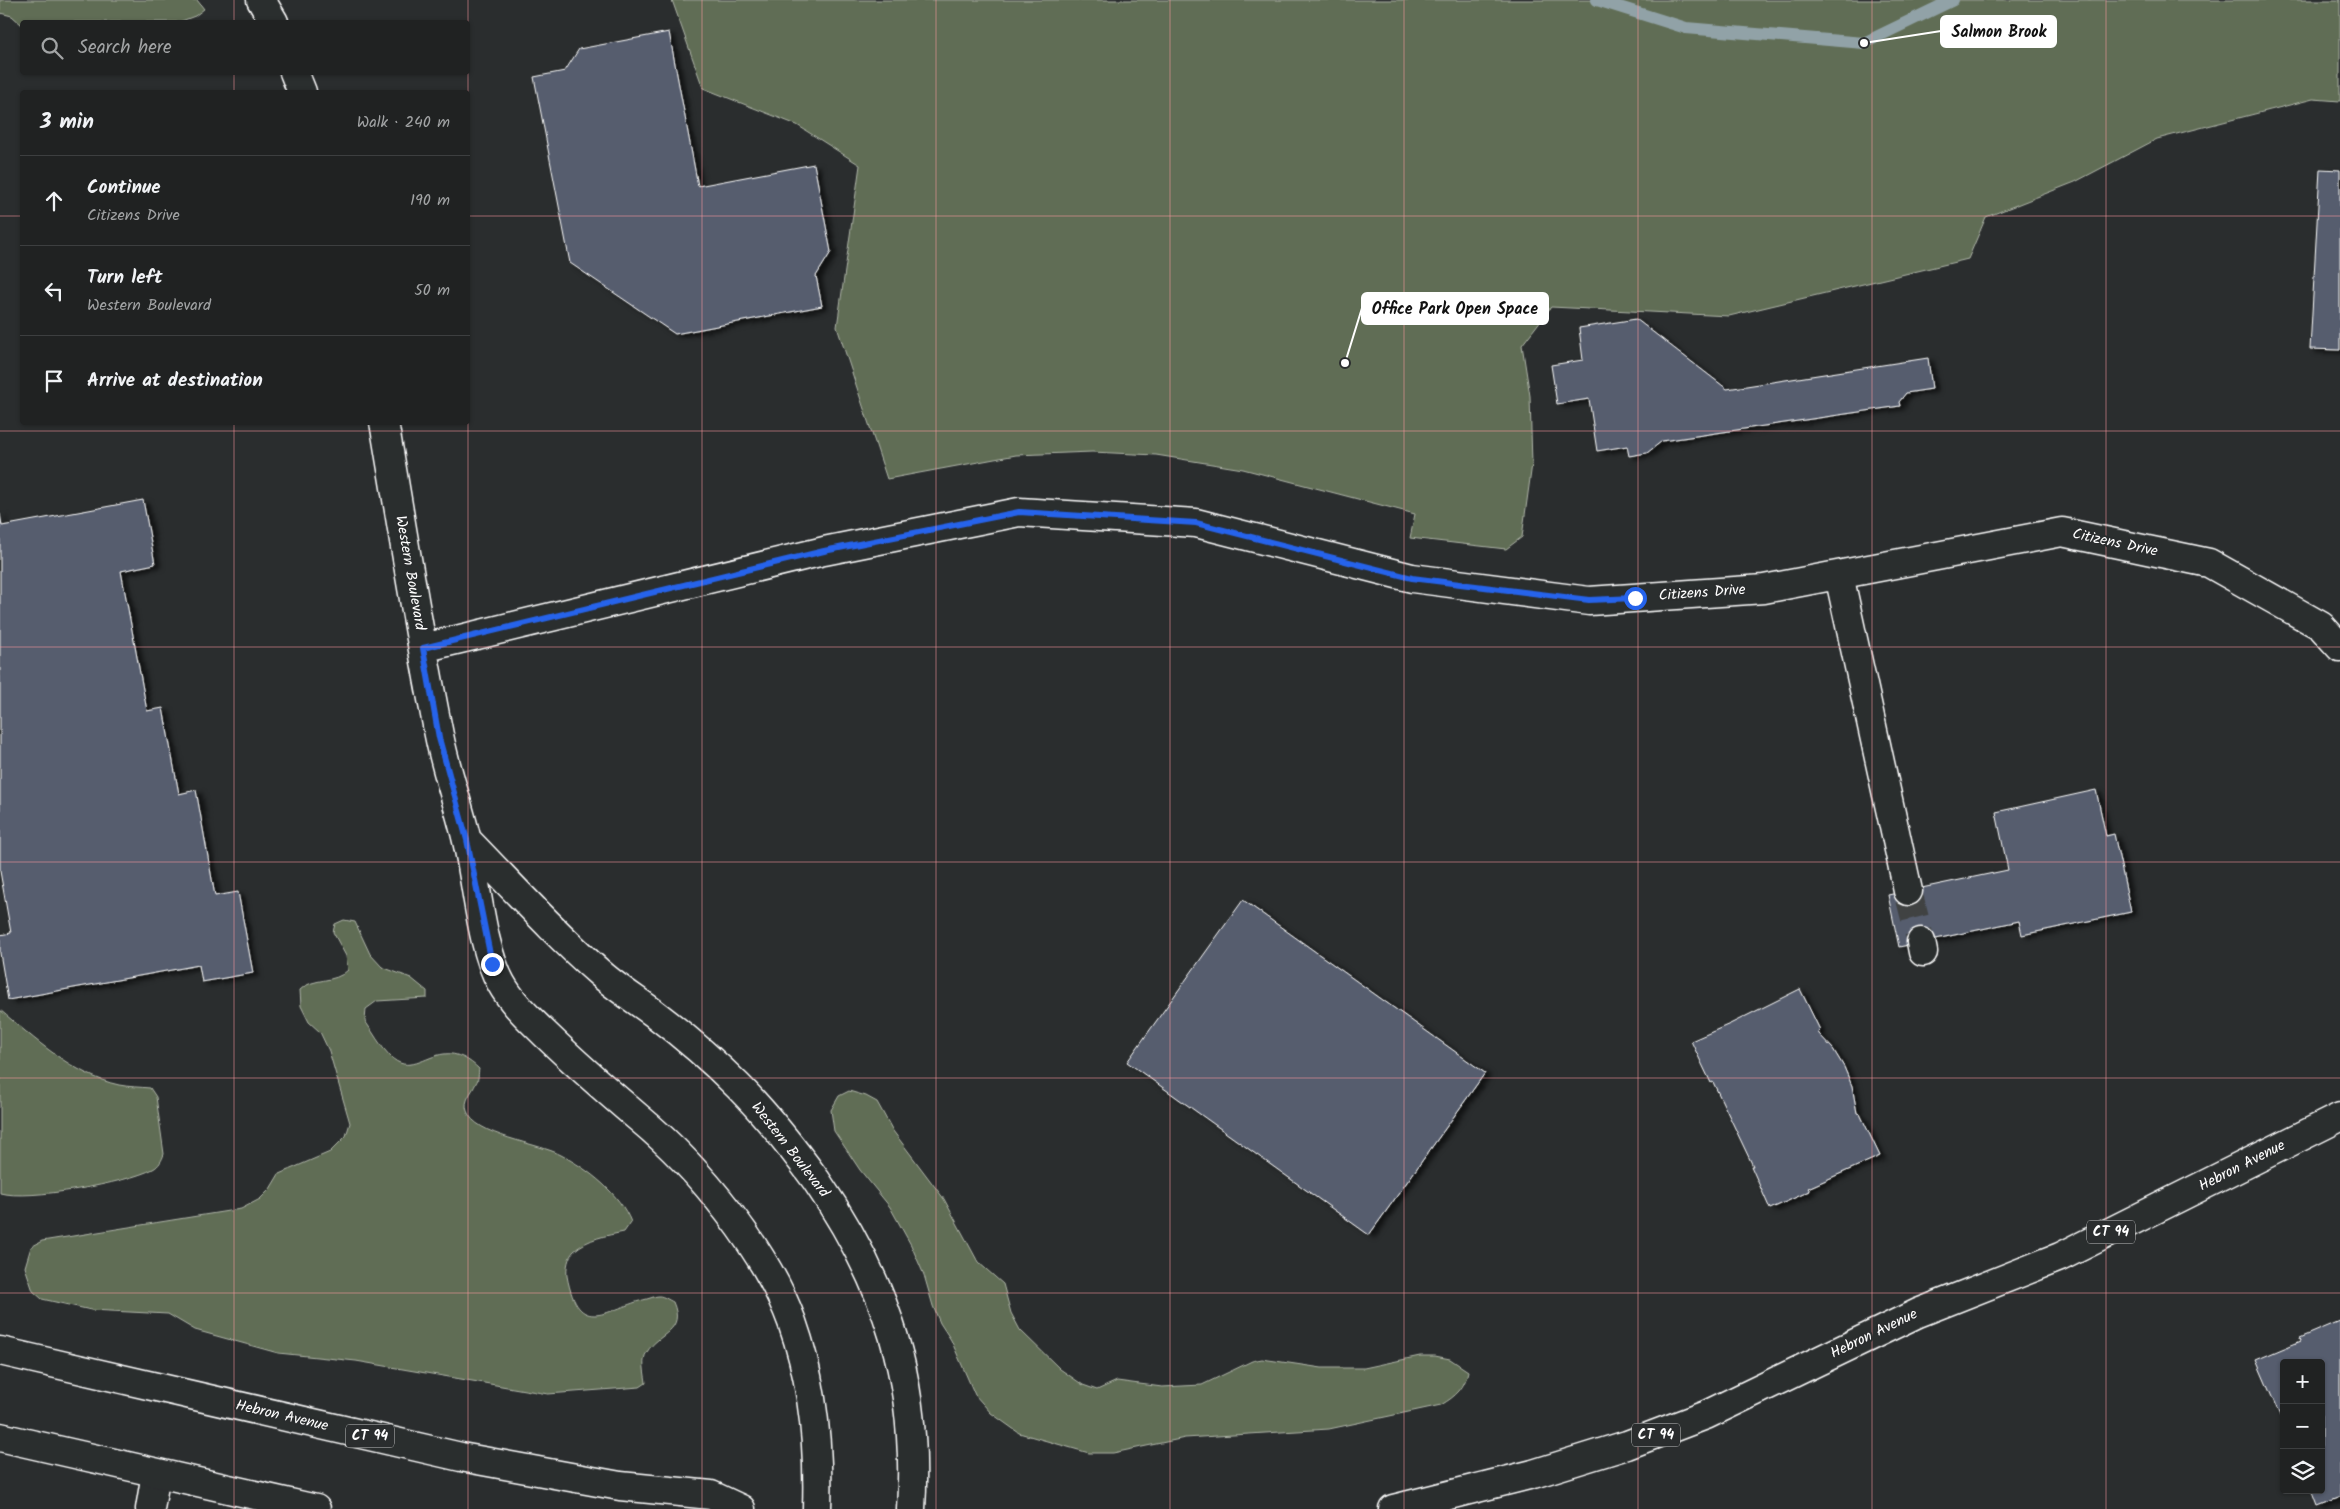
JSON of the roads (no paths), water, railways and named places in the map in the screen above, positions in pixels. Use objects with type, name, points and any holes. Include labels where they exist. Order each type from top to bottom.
[{"type":"street","points":[[261,0],[273,20]]},
{"type":"street","points":[[295,75],[301,90]]},
{"type":"street","name":"Western Boulevard","points":[[385,425],[439,738],[467,840],[492,964],[502,986],[517,1006],[586,1074],[650,1127],[690,1166],[737,1226],[773,1282],[793,1325],[805,1369],[815,1433],[818,1473],[817,1509]]},
{"type":"street","name":"Citizens Drive","points":[[423,648],[824,551],[1019,512],[1196,523],[1412,578],[1589,600],[1764,589],[2062,532],[2209,563],[2321,626],[2340,648]]},
{"type":"street","points":[[1840,575],[1908,891]]},
{"type":"street","name":"Western Boulevard","points":[[467,840],[602,974],[657,1016],[738,1085],[777,1129],[828,1199],[868,1269],[888,1315],[897,1345],[905,1383],[911,1429],[911,1509]]},
{"type":"street","name":"Hebron Avenue","points":[[1393,1509],[1533,1474],[1635,1442],[1706,1416],[1918,1313],[2060,1257],[2340,1117]]},
{"type":"street","name":"Hebron Avenue","points":[[0,1351],[461,1457],[620,1486],[711,1495],[741,1509]]},
{"type":"street","points":[[0,1437],[156,1472],[303,1508]]},
{"type":"street","points":[[150,1509],[156,1472]]},
{"type":"waterway","points":[[1597,0],[1686,28],[1864,43],[1953,0]]},
{"type":"tunnel","points":[[1908,891],[1921,942]]},
{"type":"place","name":"Salmon Brook","points":[[1864,43]]},
{"type":"place","name":"Office Park Open Space","points":[[1345,363]]}]
